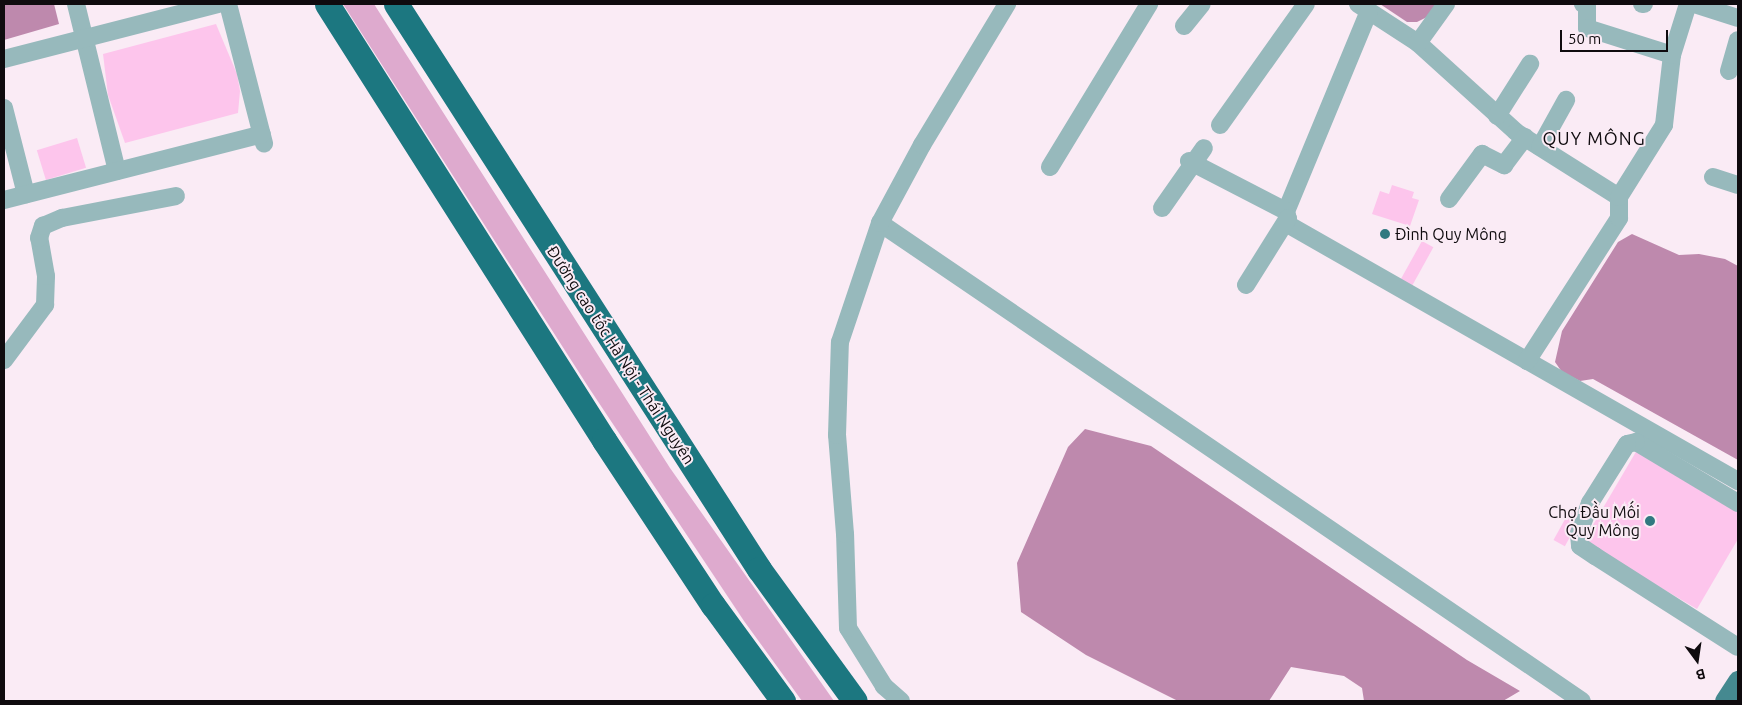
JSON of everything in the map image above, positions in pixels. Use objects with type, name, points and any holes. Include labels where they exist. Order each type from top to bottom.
[{"type":"highway","points":[[327,4],[604,440],[713,605],[783,701]]},
{"type":"highway","name":"Đường cao tốc Hà Nội - Thái Nguyên","points":[[396,4],[759,569],[855,701]]},
{"type":"main road","points":[[1725,701],[1738,682]]},
{"type":"street","points":[[76,4],[117,171]]},
{"type":"street","points":[[4,60],[218,4]]},
{"type":"street","points":[[4,200],[117,171],[263,138],[228,4]]},
{"type":"street","points":[[901,701],[884,686],[848,628],[846,534],[838,474],[840,342],[880,223],[922,146],[1007,4]]},
{"type":"street","points":[[1050,167],[1149,4]]},
{"type":"street","points":[[1184,26],[1202,4]]},
{"type":"street","points":[[1220,125],[1306,4]]},
{"type":"street","points":[[1418,43],[1446,4]]},
{"type":"street","points":[[1586,4],[1587,28],[1672,55]]},
{"type":"street","points":[[1526,361],[1619,218],[1619,197],[1664,126],[1672,55],[1688,4]]},
{"type":"street","points":[[1694,4],[1738,18]]},
{"type":"street","points":[[1246,285],[1287,214],[1363,7],[1418,43],[1498,116],[1540,147],[1619,197]]},
{"type":"street","points":[[1729,71],[1738,40]]},
{"type":"street","points":[[1498,116],[1530,64]]},
{"type":"street","points":[[1540,147],[1566,100]]},
{"type":"street","points":[[4,108],[26,194]]},
{"type":"street","points":[[1449,199],[1482,154],[1504,165],[1525,136]]},
{"type":"street","points":[[1162,208],[1192,162],[1204,148]]},
{"type":"street","points":[[1192,162],[1287,214]]},
{"type":"street","points":[[1713,177],[1738,185]]},
{"type":"street","points":[[4,360],[44,305],[46,276],[39,238],[43,226],[82,213],[176,196]]},
{"type":"street","points":[[1287,214],[1289,225],[1299,232],[1738,481]]},
{"type":"street","points":[[880,223],[1582,701]]},
{"type":"street","points":[[1738,504],[1636,442],[1627,444],[1590,502],[1579,534],[1580,546],[1738,647]]},
{"type":"shaded area","points":[[4,4],[54,4],[59,24],[4,40]]},
{"type":"shaded area","points":[[343,4],[374,4],[670,468],[834,701],[802,701],[744,621],[589,388]]},
{"type":"shaded area","points":[[1380,4],[1439,4],[1433,14],[1417,22],[1407,22]]},
{"type":"shaded area","points":[[1632,234],[1679,255],[1699,254],[1725,259],[1738,266],[1738,460],[1593,379],[1580,381],[1562,372],[1555,362],[1562,331],[1618,242]]},
{"type":"shaded area","points":[[1085,429],[1151,446],[1467,660],[1520,691],[1503,701],[1364,701],[1362,688],[1344,676],[1291,667],[1269,701],[1178,701],[1086,655],[1021,612],[1017,563],[1068,447]]},
{"type":"building","points":[[216,24],[237,74],[240,91],[238,113],[125,143],[108,95],[103,54]]},
{"type":"building","points":[[77,138],[86,168],[46,180],[37,150]]},
{"type":"building","points":[[1392,185],[1414,192],[1412,198],[1419,200],[1410,226],[1372,214],[1380,191],[1389,194]]},
{"type":"building","points":[[1422,241],[1433,247],[1412,287],[1400,280]]},
{"type":"building","points":[[1637,450],[1738,511],[1738,539],[1697,609],[1583,542]]},
{"type":"building","points":[[1569,512],[1580,518],[1565,546],[1553,540]]},
{"type":"place","name":"Đình Quy Mông","points":[[1385,234]]},
{"type":"place","name":"Chợ Đầu Mối Quy Mông","points":[[1650,521]]},
{"type":"district","name":"QUY MÔNG","points":[[1594,138]]}]
